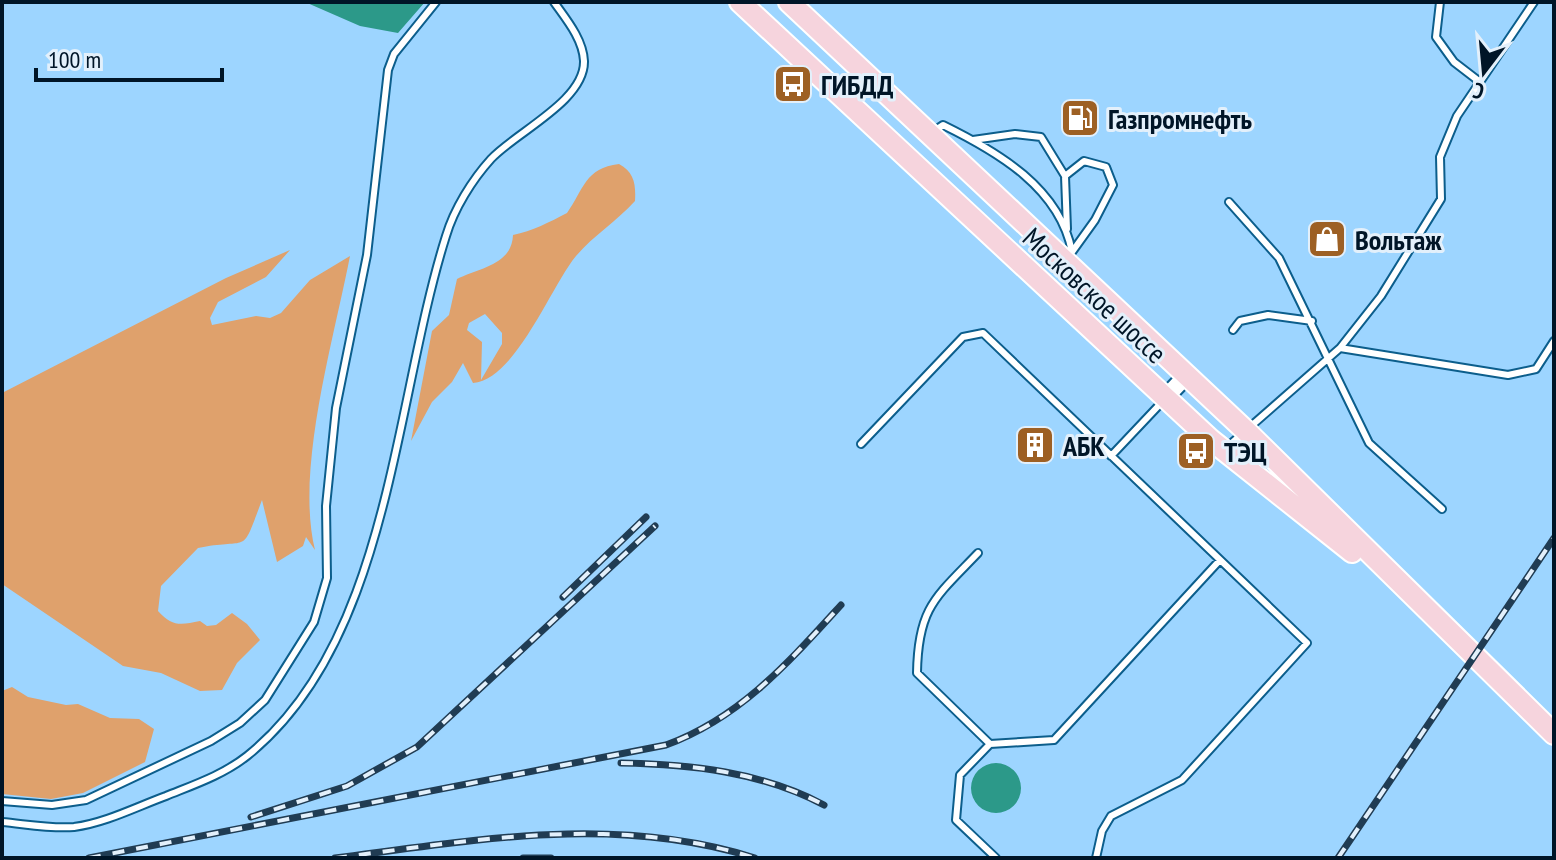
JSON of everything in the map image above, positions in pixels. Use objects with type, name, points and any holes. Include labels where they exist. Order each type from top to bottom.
[{"type":"main road","points":[[764,27],[787,2]]},
{"type":"main road","name":"Московское шоссе","points":[[787,2],[929,134],[1068,256],[1554,734]]},
{"type":"main road","name":"Московское шоссе","points":[[742,3],[764,27],[1165,398],[1224,450],[1428,611]]},
{"type":"street","points":[[1165,398],[1187,375]]},
{"type":"lane","points":[[2,801],[52,805],[86,800],[211,741],[240,723],[265,700],[314,622],[327,578],[326,506],[336,408],[367,255],[388,70],[394,54],[436,2]]},
{"type":"lane","points":[[2,822],[79,826],[191,786],[248,755],[280,723],[320,671],[338,641],[356,596],[400,435],[417,345],[452,219],[488,162],[561,103],[582,74],[584,62],[576,35],[554,2]]},
{"type":"lane","points":[[1440,2],[1436,37],[1454,62],[1480,82]]},
{"type":"lane","points":[[1224,450],[1340,348],[1381,296],[1441,199],[1440,157],[1457,116],[1534,2]]},
{"type":"lane","points":[[929,134],[943,125],[1008,160],[1032,182],[1067,229]]},
{"type":"lane","points":[[973,140],[1015,134],[1041,137],[1065,176],[1068,256]]},
{"type":"lane","points":[[1065,176],[1084,161],[1106,167],[1113,185],[1095,220],[1068,256]]},
{"type":"lane","points":[[1229,202],[1279,258],[1330,355],[1369,443],[1442,509]]},
{"type":"lane","points":[[1233,330],[1240,321],[1268,315],[1312,321]]},
{"type":"lane","points":[[861,444],[963,337],[983,333],[1307,643],[1182,780],[1111,816],[1102,831],[1096,858]]},
{"type":"lane","points":[[1340,348],[1508,375],[1536,369],[1554,341]]},
{"type":"lane","points":[[1111,456],[1165,398]]},
{"type":"lane","points":[[978,553],[928,606],[917,653],[917,673],[990,744]]},
{"type":"lane","points":[[996,858],[956,820],[960,775],[990,744],[1054,740],[1220,560]]},
{"type":"shaded area","points":[[305,2],[425,2],[398,33],[360,26]]},
{"type":"shaded area","points":[[619,164],[628,171],[634,184],[635,201],[576,256],[518,349],[504,366],[489,378],[473,383],[463,363],[452,382],[432,402],[411,441],[432,331],[449,315],[457,279],[501,259],[511,245],[513,235],[567,213],[592,175]],"holes":[[[485,314],[502,333],[502,344],[481,380],[482,342],[467,330],[469,323]]]},
{"type":"shaded area","points":[[290,250],[266,277],[218,302],[210,318],[212,325],[256,316],[270,318],[281,313],[310,280],[350,256],[313,444],[310,518],[315,550],[306,537],[303,546],[277,562],[262,500],[242,542],[198,548],[161,586],[158,611],[168,620],[182,624],[200,621],[207,626],[216,625],[232,613],[247,624],[260,640],[237,663],[222,690],[200,691],[161,673],[123,666],[2,584],[2,393],[226,278]]},
{"type":"shaded area","points":[[12,687],[28,697],[66,705],[78,704],[110,718],[139,719],[154,729],[145,762],[83,793],[51,799],[2,794],[2,691]]},
{"type":"shaded area","points":[[996,763],[1014,770],[1021,788],[1014,806],[996,813],[978,806],[971,788],[978,770]]},
{"type":"railway","points":[[563,597],[646,517]]},
{"type":"railway","points":[[251,817],[347,786],[417,747],[655,526]]},
{"type":"railway","points":[[1338,858],[1554,538]]},
{"type":"railway","points":[[89,858],[666,745],[693,734],[740,704],[782,667],[841,605]]},
{"type":"railway","points":[[621,763],[673,765],[751,777],[824,805]]},
{"type":"railway","points":[[335,858],[493,838],[598,834],[651,837],[703,845],[755,858]]},
{"type":"railway","points":[[523,858],[551,858]]},
{"type":"place","name":"ГИБДД","points":[[793,84]]},
{"type":"place","name":"Газпромнефть","points":[[1080,118]]},
{"type":"place","name":"Вольтаж","points":[[1327,239]]},
{"type":"place","name":"АБК","points":[[1035,445]]},
{"type":"place","name":"ТЭЦ","points":[[1196,451]]}]
